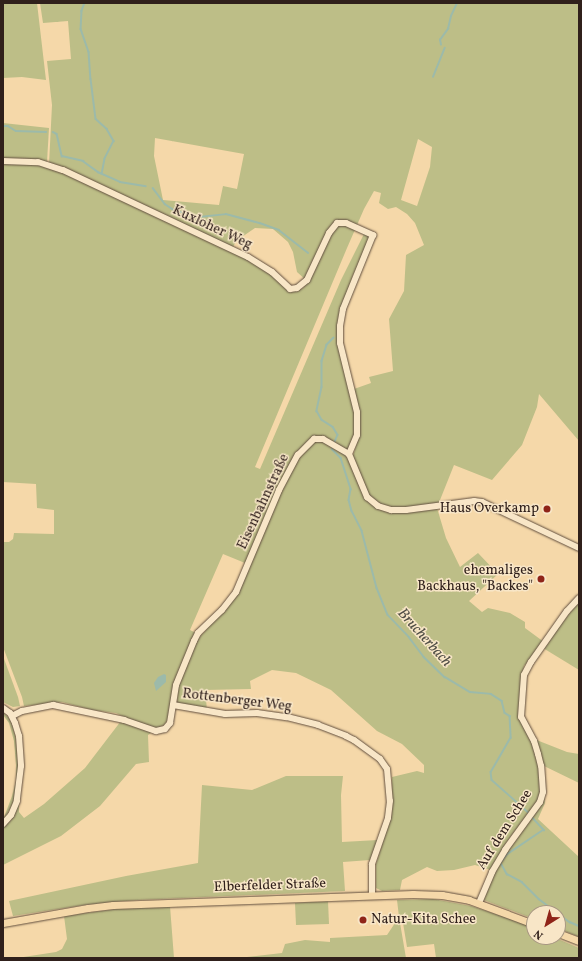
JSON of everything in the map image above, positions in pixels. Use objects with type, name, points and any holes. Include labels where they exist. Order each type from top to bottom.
[{"type":"main road","name":"Elberfelder Straße","points":[[3,923],[113,905],[372,895],[438,895],[479,903],[526,921]]},
{"type":"main road","points":[[566,936],[579,941]]},
{"type":"street","name":"Kuxloher Weg","points":[[3,161],[38,162],[63,170],[248,257],[272,272],[290,289],[297,288],[307,280],[329,233],[337,223],[346,223],[373,236],[345,302],[340,326],[340,343],[357,412],[357,435],[349,454]]},
{"type":"street","name":"Eisenbahnstraße","points":[[173,705],[176,685],[194,641],[198,633],[230,601],[236,592],[279,490],[298,455],[314,439],[323,439],[349,454]]},
{"type":"street","points":[[349,454],[367,497],[378,506],[391,510],[406,510],[474,501],[482,502],[579,548]]},
{"type":"street","name":"Auf dem Schee","points":[[479,903],[492,872],[505,850],[540,802],[543,792],[538,754],[534,740],[521,717],[524,675],[531,662],[567,611],[579,598]]},
{"type":"street","name":"Rottenberger Weg","points":[[12,716],[22,710],[53,705],[124,720],[156,731],[165,729],[168,726],[173,705],[225,714],[257,713],[295,719],[318,725],[354,740],[380,759],[387,769],[390,801],[388,818],[372,864],[372,895]]},
{"type":"street","points":[[3,708],[12,716],[15,723],[20,749],[20,786],[14,807],[3,824]]},
{"type":"green space","points":[[3,3],[37,3],[46,80],[22,77],[3,78]]},
{"type":"green space","points":[[40,3],[579,3],[579,441],[539,394],[537,407],[522,445],[492,480],[454,465],[438,505],[405,509],[385,506],[370,498],[353,456],[359,435],[360,412],[354,389],[371,383],[369,377],[393,371],[389,319],[404,291],[406,255],[424,245],[415,223],[407,214],[396,207],[388,209],[379,203],[381,193],[374,191],[364,209],[347,248],[255,467],[260,469],[341,280],[365,232],[370,238],[353,275],[341,309],[338,342],[357,412],[356,433],[352,446],[347,450],[323,438],[313,438],[297,454],[283,480],[286,482],[293,467],[306,449],[314,442],[320,441],[331,445],[349,458],[366,497],[376,506],[386,510],[406,512],[437,508],[446,538],[460,567],[478,553],[498,574],[469,601],[482,612],[488,608],[510,613],[525,622],[525,628],[544,642],[524,666],[519,704],[523,727],[533,743],[536,754],[540,775],[538,800],[506,843],[491,870],[475,865],[454,870],[437,871],[427,867],[402,880],[400,890],[382,891],[376,888],[376,864],[392,813],[392,777],[417,771],[424,773],[424,765],[402,744],[377,731],[331,690],[296,673],[272,670],[250,681],[251,689],[205,690],[207,710],[177,704],[178,685],[196,641],[232,601],[238,591],[261,539],[257,536],[245,563],[223,554],[190,630],[196,633],[175,683],[170,714],[165,724],[148,735],[149,762],[136,764],[100,806],[61,836],[3,865],[3,828],[11,820],[19,804],[19,812],[24,818],[44,804],[85,768],[124,717],[116,713],[92,710],[62,702],[24,706],[3,647],[3,542],[9,542],[13,539],[14,533],[54,534],[54,510],[37,508],[36,484],[3,482],[3,162],[38,162],[49,164],[52,105],[47,61],[71,59],[68,21],[43,23]],"holes":[[[155,138],[244,154],[237,189],[223,186],[219,205],[163,200],[154,156]],[[418,139],[432,147],[430,167],[417,206],[401,200]],[[255,228],[273,229],[288,242],[293,252],[297,272],[307,281],[303,288],[295,291],[285,286],[271,273],[232,249],[236,241]]]},
{"type":"green space","points":[[3,123],[49,128],[47,162],[3,159]]},
{"type":"green space","points":[[579,601],[579,670],[543,648]]},
{"type":"green space","points":[[3,656],[20,706],[13,707],[3,702]]},
{"type":"green space","points":[[3,712],[10,719],[13,726],[16,739],[19,773],[13,804],[3,820],[16,781],[16,765],[14,741],[9,723],[3,715]]},
{"type":"green space","points":[[534,739],[567,752],[579,754],[579,783],[542,765]]},
{"type":"green space","points":[[286,776],[343,776],[341,795],[342,842],[378,840],[370,860],[343,862],[345,891],[137,900],[84,905],[13,916],[9,901],[126,876],[198,863],[202,785],[252,790]]},
{"type":"green space","points":[[544,795],[545,803],[538,819],[579,857],[579,937],[566,931],[566,905],[526,905],[526,916],[484,900],[493,872]]},
{"type":"green space","points":[[433,899],[471,906],[526,925],[526,945],[566,945],[566,942],[579,948],[579,958],[436,958],[434,944],[407,947],[402,917],[399,917],[397,900]]},
{"type":"green space","points":[[328,901],[329,924],[296,925],[295,903]]},
{"type":"green space","points":[[170,906],[174,958],[17,958],[56,952],[62,949],[67,939],[64,916],[124,908]]},
{"type":"green space","points":[[399,917],[406,958],[238,958],[282,953],[285,944],[305,940],[330,942],[330,938],[387,935]]},
{"type":"shaded area","points":[[164,674],[166,675],[166,682],[156,691],[154,683],[158,677]]},
{"type":"waterway","points":[[85,3],[82,11],[81,29],[89,52],[96,119],[107,129],[114,141],[105,159],[102,174]]},
{"type":"waterway","points":[[441,45],[440,40],[448,29],[451,16],[457,3]]},
{"type":"waterway","points":[[433,77],[445,48]]},
{"type":"waterway","name":"Brucherbach","points":[[3,126],[8,126],[16,131],[46,132]]},
{"type":"waterway","name":"Brucherbach","points":[[53,132],[57,134],[62,156],[83,161],[98,172],[120,182],[146,186]]},
{"type":"waterway","name":"Brucherbach","points":[[153,188],[165,204],[174,210],[199,217],[226,214],[260,223],[279,230],[308,253]]},
{"type":"waterway","name":"Brucherbach","points":[[334,338],[327,345],[322,361],[322,387],[317,411],[322,420],[333,427],[338,435],[335,442]]},
{"type":"waterway","name":"Brucherbach","points":[[332,449],[341,458],[351,489],[349,500],[352,511],[362,531],[377,588],[388,615],[409,637],[424,657],[445,677],[470,692],[491,694],[502,701],[505,713],[510,716],[511,738],[491,772],[492,780],[528,812]]},
{"type":"waterway","name":"Brucherbach","points":[[532,817],[544,830],[507,855],[501,863],[507,874],[522,882],[539,899],[570,922],[579,926]]},
{"type":"place","name":"Haus Overkamp","points":[[547,509]]},
{"type":"place","name":"ehemaliges Backhaus, \"Backes\"","points":[[541,579]]},
{"type":"place","name":"Natur-Kita Schee","points":[[363,920]]}]
